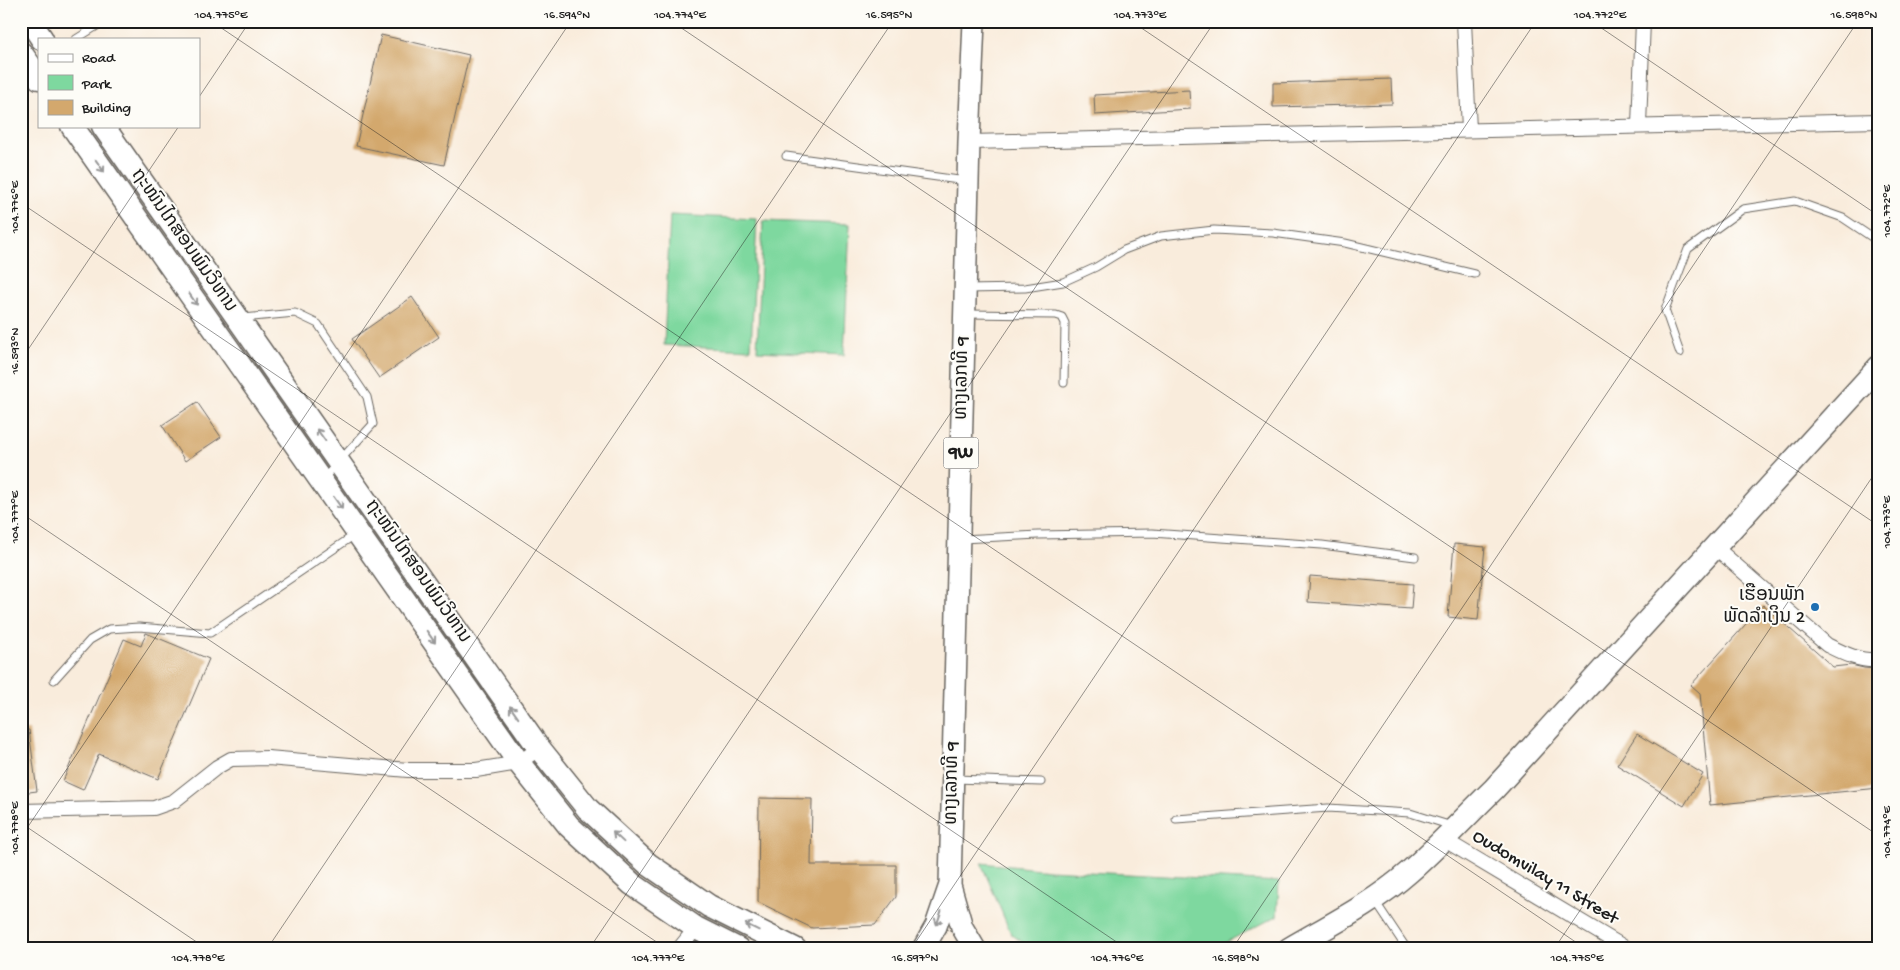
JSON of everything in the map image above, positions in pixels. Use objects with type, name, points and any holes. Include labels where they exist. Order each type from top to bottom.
[{"type":"highway","points":[[30,21],[41,38]]},
{"type":"highway","points":[[21,53],[38,77]]},
{"type":"highway","name":"ຖະໜົນໄກສອນພົມວິຫານ","points":[[73,128],[519,763],[569,826],[632,884],[696,928],[738,949]]},
{"type":"highway","name":"ຖະໜົນໄກສອນພົມວິຫານ","points":[[104,128],[539,748],[588,808],[648,864],[708,906],[795,949]]},
{"type":"highway","points":[[1290,949],[1374,899],[1409,873],[1494,788],[1879,367]]},
{"type":"main road","name":"ທາງເລກທີ 9","points":[[923,949],[936,926],[950,885],[969,142],[974,21]]},
{"type":"main road","name":"ທາງເລກທີ 9","points":[[950,885],[962,927],[974,949]]},
{"type":"street","points":[[1464,21],[1469,130]]},
{"type":"street","points":[[1639,126],[1643,21]]},
{"type":"street","points":[[969,142],[1879,120]]},
{"type":"street","points":[[1715,547],[1827,645],[1847,655],[1868,661],[1879,660]]},
{"type":"street","points":[[21,810],[154,808],[174,801],[230,759],[268,758],[408,770],[476,770],[519,763],[539,748]]},
{"type":"street","name":"Oudomvilay 11 Street","points":[[1449,833],[1627,949]]},
{"type":"street","points":[[679,949],[696,928]]},
{"type":"lane","points":[[78,38],[104,21]]},
{"type":"lane","points":[[786,156],[968,181]]},
{"type":"lane","points":[[1680,353],[1665,310],[1688,249],[1743,209],[1795,201],[1844,218],[1879,242]]},
{"type":"lane","points":[[965,289],[1025,288],[1063,282],[1096,267],[1124,250],[1161,236],[1214,230],[1272,233],[1345,243],[1475,274]]},
{"type":"lane","points":[[238,319],[295,313],[318,324],[367,397],[373,424],[322,480]]},
{"type":"lane","points":[[965,314],[1056,315],[1062,317],[1065,323],[1064,383]]},
{"type":"lane","points":[[54,680],[90,640],[109,629],[139,627],[210,633],[358,532]]},
{"type":"lane","points":[[959,540],[1038,535],[1152,533],[1322,545],[1415,557]]},
{"type":"lane","points":[[953,779],[1042,782]]},
{"type":"lane","points":[[1176,819],[1328,808],[1410,814],[1449,833]]},
{"type":"lane","points":[[1374,899],[1407,949]]},
{"type":"green space","points":[[670,215],[757,219],[751,349],[664,345]]},
{"type":"green space","points":[[763,221],[850,224],[844,355],[757,351]]},
{"type":"green space","points":[[981,863],[1049,870],[1279,882],[1277,916],[1213,949],[1032,949],[1011,934]]},
{"type":"building","points":[[381,35],[469,55],[444,165],[356,146]]},
{"type":"building","points":[[1391,79],[1392,104],[1273,107],[1273,83]]},
{"type":"building","points":[[1189,90],[1190,109],[1095,115],[1094,95]]},
{"type":"building","points":[[412,297],[439,337],[379,378],[352,339]]},
{"type":"building","points":[[197,402],[221,437],[185,461],[162,425]]},
{"type":"building","points":[[1454,544],[1485,547],[1478,620],[1448,617]]},
{"type":"building","points":[[1310,576],[1413,584],[1411,609],[1308,602]]},
{"type":"building","points":[[1763,605],[1833,667],[1851,665],[1879,669],[1879,788],[1710,805],[1700,693],[1691,685]]},
{"type":"building","points":[[146,633],[209,659],[158,779],[99,754],[83,790],[63,781],[124,639],[141,646]]},
{"type":"building","points":[[21,730],[29,730],[37,791],[21,793]]},
{"type":"building","points":[[1637,734],[1703,774],[1684,806],[1617,765]]},
{"type":"building","points":[[759,798],[812,799],[811,865],[896,865],[896,897],[875,925],[812,928],[758,902]]},
{"type":"place","name":"ເຮືອນພັກ ພັດລຳເງິນ 2","points":[[1815,607]]}]
